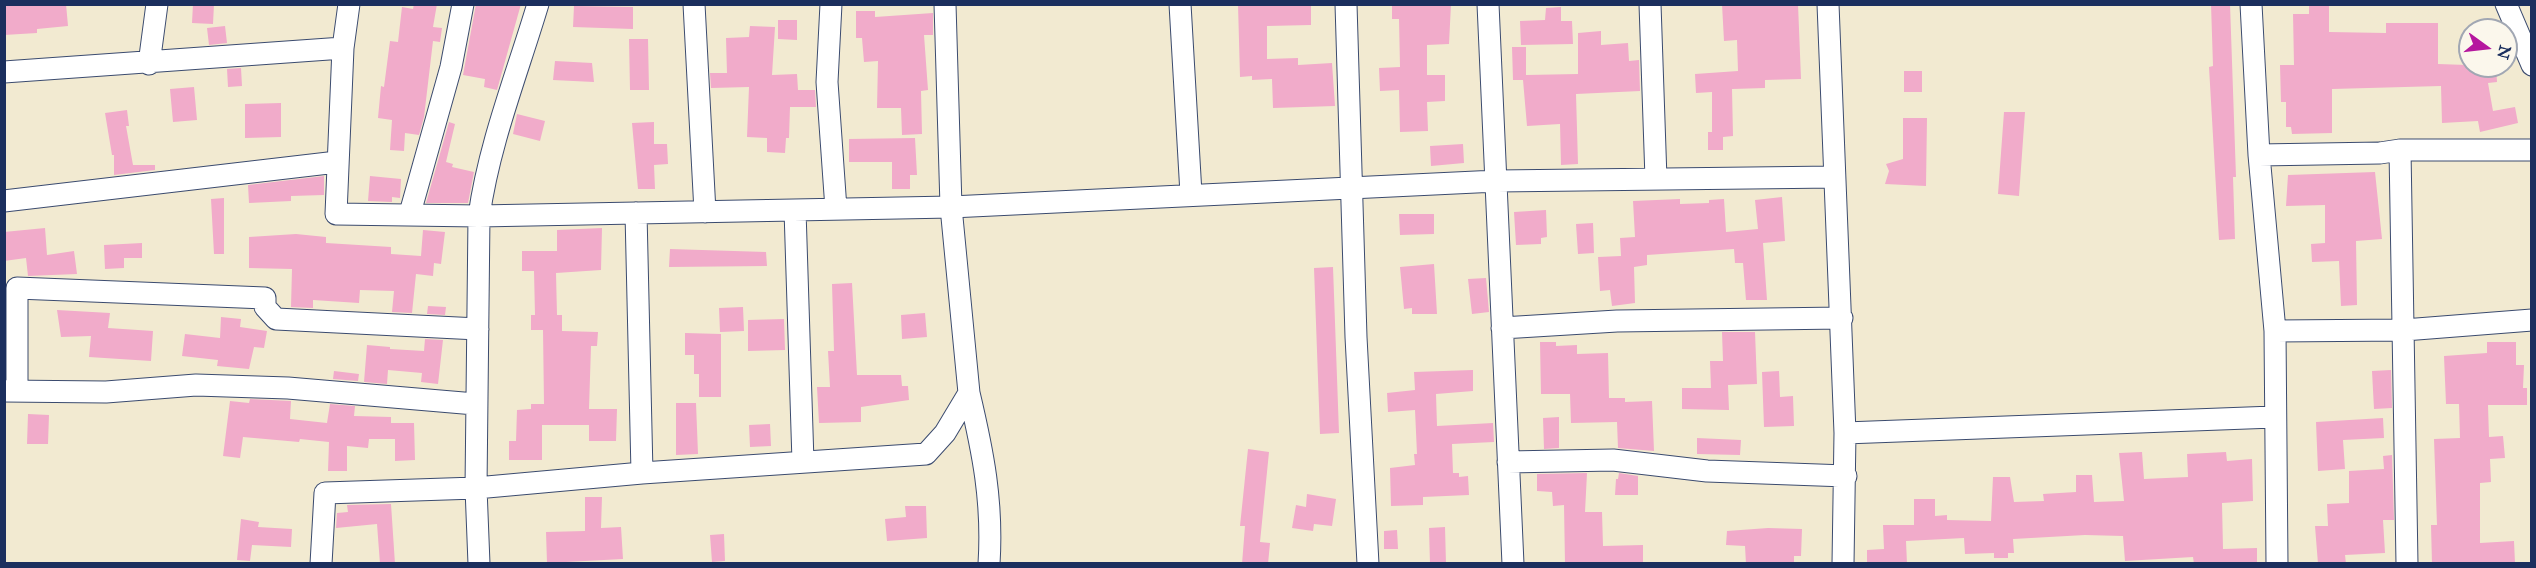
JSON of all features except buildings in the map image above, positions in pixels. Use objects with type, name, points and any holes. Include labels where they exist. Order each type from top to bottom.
[{"type":"street","points":[[149,64],[157,4]]},
{"type":"street","points":[[349,4],[343,48],[336,214],[410,213],[480,216],[951,207],[1497,181],[1834,177]]},
{"type":"street","points":[[410,213],[451,66],[464,4]]},
{"type":"street","points":[[479,564],[475,405],[480,216],[483,192],[496,140],[538,4]]},
{"type":"street","points":[[694,4],[705,212]]},
{"type":"street","points":[[831,4],[827,82],[836,209]]},
{"type":"street","points":[[945,4],[951,207],[969,393],[986,464],[989,564]]},
{"type":"street","points":[[1180,4],[1191,194]]},
{"type":"street","points":[[1346,4],[1351,188],[1368,564]]},
{"type":"street","points":[[1488,4],[1513,564]]},
{"type":"street","points":[[1650,4],[1656,179]]},
{"type":"street","points":[[1828,4],[1842,318],[1846,476],[1843,564]]},
{"type":"street","points":[[2252,4],[2259,155],[2275,332],[2277,564]]},
{"type":"street","points":[[2506,4],[2532,65]]},
{"type":"street","points":[[4,72],[149,64],[218,56],[343,48]]},
{"type":"street","points":[[2259,155],[2380,153],[2400,150],[2532,150]]},
{"type":"street","points":[[2400,150],[2407,564]]},
{"type":"street","points":[[4,201],[337,162]]},
{"type":"street","points":[[795,210],[803,462]]},
{"type":"street","points":[[636,213],[642,473]]},
{"type":"street","points":[[475,405],[288,388],[196,385],[106,392],[11,391],[17,288],[266,298],[265,307],[276,319],[478,329]]},
{"type":"street","points":[[1502,328],[1617,321],[1842,318]]},
{"type":"street","points":[[2275,332],[2404,330],[2532,320]]},
{"type":"street","points":[[321,564],[325,493],[476,488],[642,473],[926,454],[945,433],[969,393]]},
{"type":"street","points":[[1845,433],[2274,417]]},
{"type":"street","points":[[1508,462],[1613,460],[1707,471],[1846,476]]}]
